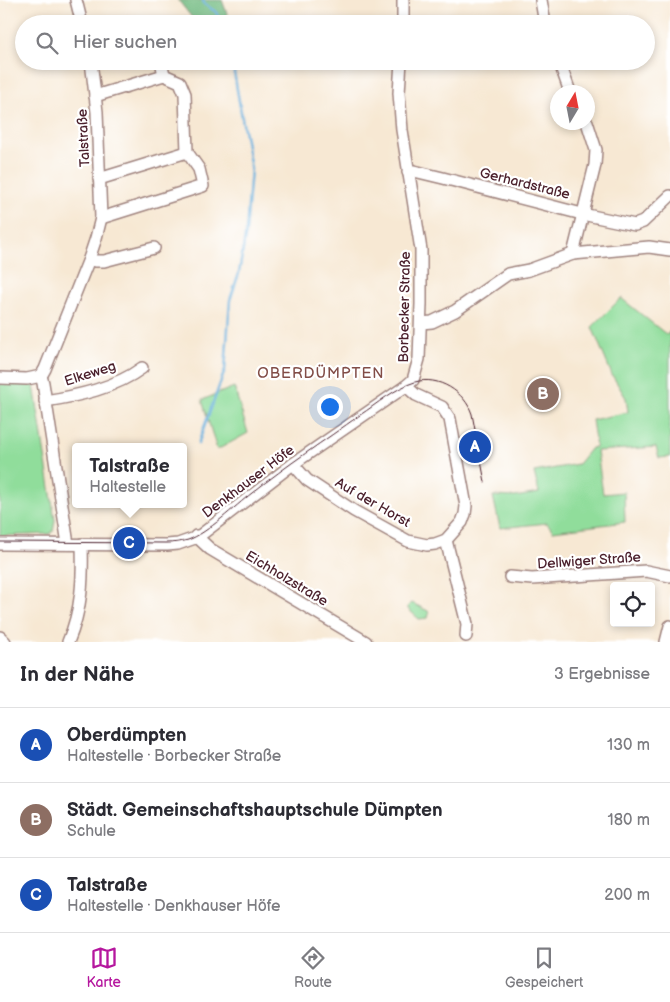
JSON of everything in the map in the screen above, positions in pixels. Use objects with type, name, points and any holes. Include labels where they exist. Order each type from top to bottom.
[{"type":"street","points":[[76,0],[80,15]]},
{"type":"street","points":[[403,0],[403,15]]},
{"type":"street","points":[[540,0],[543,15]]},
{"type":"street","name":"Talstraße","points":[[40,376],[45,369],[89,259],[100,218],[97,112],[92,70]]},
{"type":"street","points":[[100,218],[203,186],[199,168],[186,152],[185,94],[180,82],[164,75],[163,70]]},
{"type":"street","name":"Borbecker Straße","points":[[400,70],[399,93],[402,130],[421,250],[421,323],[417,369],[413,380],[406,386]]},
{"type":"street","points":[[562,70],[568,85]]},
{"type":"street","name":"Talstraße","points":[[95,96],[164,75]]},
{"type":"street","points":[[573,254],[595,165],[596,150],[589,130]]},
{"type":"street","name":"Talstraße","points":[[99,179],[186,152]]},
{"type":"street","name":"Gerhardstraße","points":[[408,172],[414,171],[582,214],[635,225],[643,222],[670,196]]},
{"type":"street","points":[[421,323],[432,322],[455,311],[508,274],[529,270],[550,260],[573,254],[649,247],[670,250]]},
{"type":"street","points":[[89,259],[104,261],[154,248]]},
{"type":"street","name":"Elkeweg","points":[[45,401],[77,396],[117,382],[135,374],[142,368]]},
{"type":"street","points":[[0,378],[27,379],[40,376],[68,544]]},
{"type":"street","points":[[406,386],[416,395],[442,407],[450,419],[466,506],[462,522],[446,540],[467,624],[466,636]]},
{"type":"street","name":"Denkhauser Höfe","points":[[0,544],[167,545],[178,544],[197,537],[293,464],[406,386]]},
{"type":"street","name":"Auf der Horst","points":[[293,464],[314,485],[354,511],[408,540],[427,545],[446,540]]},
{"type":"street","name":"Eichholzstraße","points":[[197,537],[210,549],[366,642]]},
{"type":"street","points":[[68,642],[74,627],[80,601],[82,544]]},
{"type":"street","name":"Dellwiger Straße","points":[[510,577],[532,579],[646,571],[670,576]]},
{"type":"street","points":[[666,642],[670,626]]},
{"type":"street","points":[[0,637],[4,642]]},
{"type":"green space","points":[[178,0],[222,0],[228,15],[190,15]]},
{"type":"green space","points":[[621,298],[667,335],[670,331],[670,457],[659,458],[656,447],[597,451],[603,494],[624,492],[625,522],[553,531],[547,523],[500,528],[493,496],[515,497],[539,493],[534,472],[578,464],[591,448],[596,447],[592,420],[628,412],[626,398],[612,375],[592,327]]},
{"type":"green space","points":[[0,382],[32,383],[34,385],[55,520],[53,532],[49,534],[0,536]]},
{"type":"green space","points":[[234,387],[248,433],[217,450],[202,400]]},
{"type":"green space","points":[[412,603],[428,611],[428,618],[419,619],[408,609],[408,606]]},
{"type":"waterway","points":[[203,0],[204,4],[216,12],[217,15]]},
{"type":"waterway","points":[[198,444],[225,370],[230,300],[239,273],[246,231],[251,169],[234,70]]},
{"type":"tram line","points":[[0,542],[166,543],[196,537],[279,473],[386,397],[400,388],[424,380],[441,383],[449,387],[457,392],[468,406],[472,414],[485,482]]},
{"type":"place","name":"Städt. Gemeinschaftshauptschule Dümpten","points":[[543,394]]},
{"type":"place","name":"Oberdümpten","points":[[475,447]]},
{"type":"place","name":"Talstraße","points":[[129,543]]},
{"type":"district","name":"OBERDÜMPTEN","points":[[321,373]]}]
